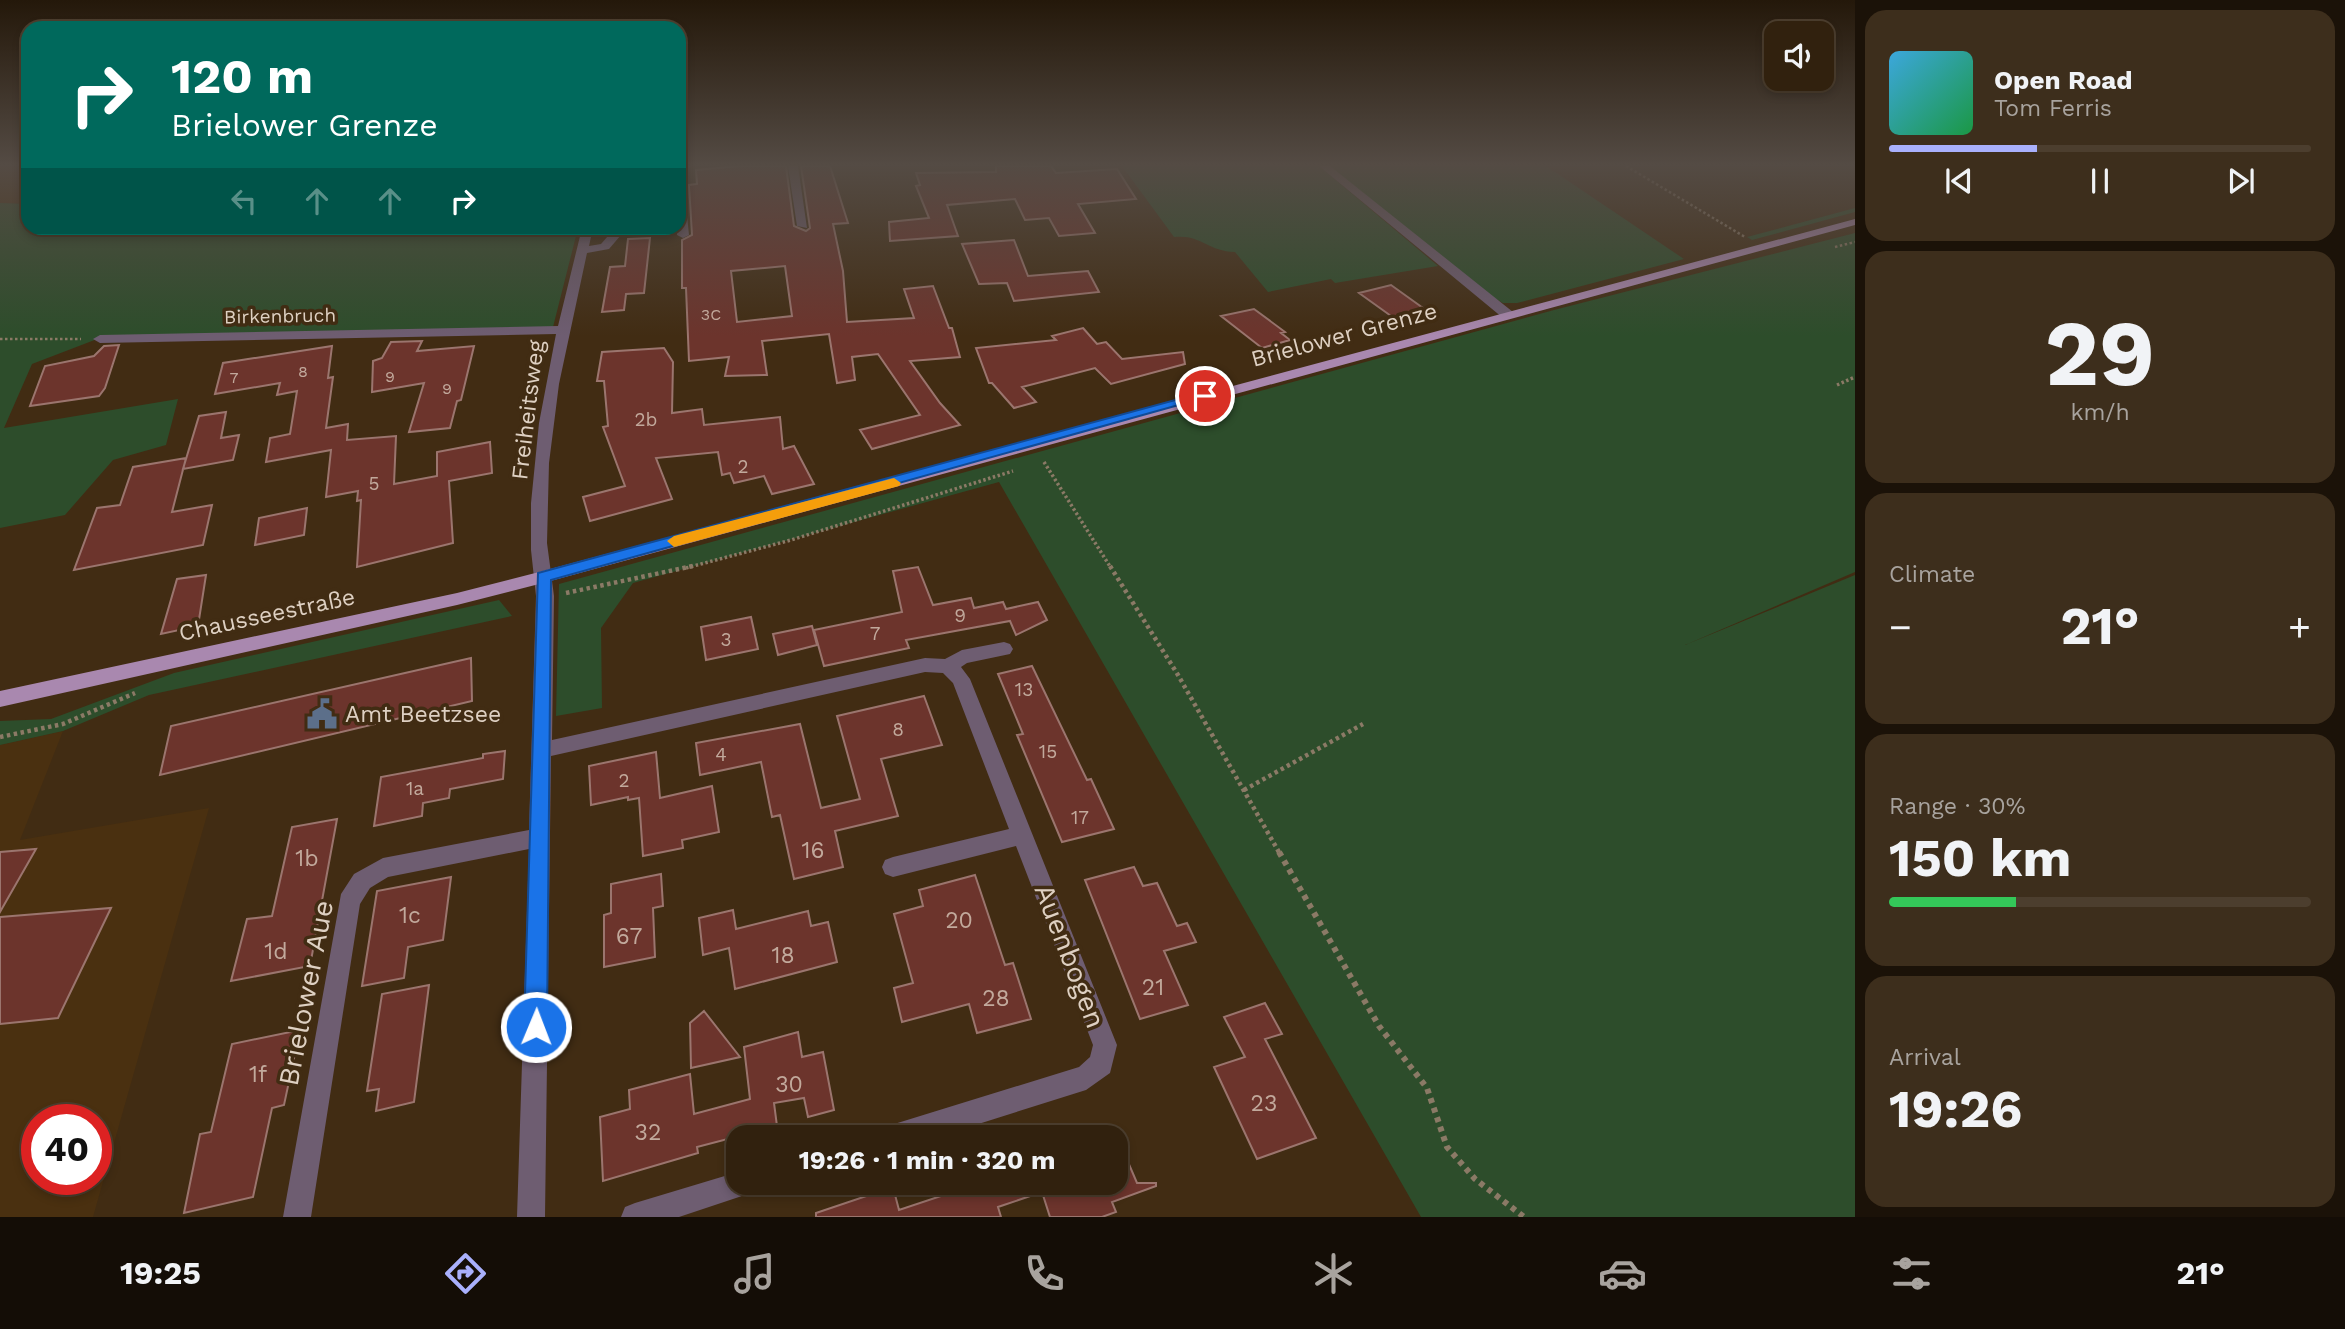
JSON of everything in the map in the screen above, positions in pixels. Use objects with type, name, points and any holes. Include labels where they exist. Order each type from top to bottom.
[{"type":"main road","name":"Brielower Grenze","points":[[545,586],[1508,314],[1852,223]]},
{"type":"main road","name":"Chausseestraße","points":[[0,699],[457,599],[545,586]]},
{"type":"street","name":"Brielower Grenze","points":[[1395,223],[1508,314]]},
{"type":"street","name":"Freiheitsweg","points":[[545,586],[539,544],[542,478],[561,330],[585,235]]},
{"type":"street","points":[[582,250],[605,247],[615,235]]},
{"type":"street","name":"Birkenbruch","points":[[100,339],[561,330]]},
{"type":"street","points":[[531,1217],[545,586]]},
{"type":"street","points":[[542,750],[925,665],[948,666],[962,657],[1004,649]]},
{"type":"street","name":"Auenbogen","points":[[933,1125],[1086,1077],[1101,1064],[1105,1045],[961,679],[948,666]]},
{"type":"street","points":[[893,867],[1023,835]]},
{"type":"street","name":"Brielower Aue","points":[[297,1217],[349,901],[362,881],[383,869],[540,837]]},
{"type":"street","points":[[635,1217],[726,1189]]},
{"type":"path","points":[[1722,223],[1761,246]]},
{"type":"path","points":[[0,339],[100,339]]},
{"type":"path","points":[[1837,385],[1855,377]]},
{"type":"path","points":[[1044,462],[1123,583],[1379,1027],[1416,1069],[1436,1112],[1436,1126],[1451,1152],[1508,1206],[1524,1217]]},
{"type":"path","points":[[545,586],[616,584]]},
{"type":"path","points":[[1244,790],[1363,723]]},
{"type":"shaded area","points":[[63,731],[20,840],[209,808],[112,1150],[112,1104],[21,1104],[21,1195],[99,1195],[93,1217],[0,1217],[0,745]]},
{"type":"green space","points":[[0,223],[21,223],[21,235],[576,235],[553,327],[105,336],[32,364],[4,428],[178,399],[166,445],[113,460],[65,515],[0,528]]},
{"type":"green space","points":[[1164,223],[1387,223],[1438,266],[1335,283],[1331,279],[1268,292],[1235,252],[1217,249],[1191,238],[1174,237]]},
{"type":"green space","points":[[1399,223],[1630,223],[1684,259],[1517,303],[1503,303],[1487,294]]},
{"type":"green space","points":[[1800,223],[1815,223],[1752,240],[1747,237]]},
{"type":"green space","points":[[1855,233],[1855,572],[1685,645],[1855,575],[1855,1217],[1421,1217],[999,482],[633,583],[601,628],[602,708],[556,716],[559,584],[1554,310]]},
{"type":"green space","points":[[499,600],[512,616],[149,695],[63,731],[0,745],[0,721],[51,719],[174,673]]},
{"type":"building","points":[[691,223],[794,223],[794,226],[806,231],[810,228],[809,223],[848,223],[833,224],[843,271],[847,322],[914,318],[904,289],[933,286],[949,328],[952,328],[960,357],[910,361],[940,403],[960,425],[872,449],[860,430],[920,415],[878,354],[852,357],[855,380],[837,383],[829,334],[762,341],[767,375],[725,376],[729,357],[689,361],[686,288],[682,288],[682,240],[692,235]],"holes":[[[785,266],[792,316],[737,322],[731,271]]]},
{"type":"building","points":[[889,223],[953,223],[958,236],[890,241]]},
{"type":"building","points":[[1052,223],[1089,223],[1095,233],[1059,236]]},
{"type":"building","points":[[650,238],[644,293],[626,294],[624,310],[602,312],[610,267],[625,266],[628,239]]},
{"type":"building","points":[[1014,240],[1028,276],[1088,271],[1099,292],[1014,301],[1007,283],[979,284],[962,244]]},
{"type":"building","points":[[1391,285],[1437,318],[1405,326],[1359,293]]},
{"type":"building","points":[[1254,309],[1285,332],[1281,333],[1290,340],[1262,348],[1221,316]]},
{"type":"building","points":[[1083,328],[1097,344],[1106,342],[1122,359],[1183,352],[1185,364],[1111,384],[1095,368],[1022,387],[1036,402],[1014,408],[992,383],[989,383],[976,348],[1056,340],[1052,336]]},
{"type":"building","points":[[422,341],[417,351],[474,346],[461,400],[457,401],[450,428],[409,432],[424,383],[372,392],[373,361],[382,358],[391,342]]},
{"type":"building","points":[[119,345],[105,388],[99,396],[30,406],[45,366],[94,356],[104,346]]},
{"type":"building","points":[[332,346],[328,378],[333,377],[326,428],[348,424],[347,440],[396,436],[394,484],[437,476],[437,452],[490,442],[492,473],[449,481],[453,543],[357,567],[361,500],[357,501],[358,491],[326,497],[331,450],[266,462],[270,438],[290,434],[297,391],[277,395],[280,383],[215,394],[223,363]]},
{"type":"building","points":[[664,348],[673,362],[672,413],[702,409],[704,425],[780,417],[783,449],[794,446],[814,484],[772,494],[764,476],[734,483],[730,473],[722,475],[718,452],[656,458],[672,499],[590,521],[583,497],[625,486],[603,427],[608,426],[604,381],[597,381],[602,352]]},
{"type":"building","points":[[226,412],[221,438],[239,435],[233,460],[183,469],[199,416]]},
{"type":"building","points":[[186,458],[172,512],[212,505],[203,545],[74,570],[97,508],[120,505],[133,467]]},
{"type":"building","points":[[307,508],[304,535],[255,545],[259,518]]},
{"type":"building","points":[[918,567],[933,605],[971,598],[974,608],[1003,602],[1006,609],[1038,602],[1047,620],[1016,635],[1010,621],[906,640],[909,648],[824,666],[814,630],[902,612],[893,571]]},
{"type":"building","points":[[206,575],[198,626],[161,634],[177,579]]},
{"type":"building","points":[[751,617],[758,649],[706,660],[701,627]]},
{"type":"building","points":[[812,626],[817,645],[778,655],[773,634]]},
{"type":"building","name":"Amt Beetzsee","points":[[471,658],[472,701],[160,775],[171,726]]},
{"type":"building","points":[[1032,666],[1114,829],[1062,842],[1017,735],[1023,734],[998,674]]},
{"type":"building","points":[[924,696],[942,745],[881,759],[898,816],[835,831],[843,867],[794,879],[780,815],[772,817],[761,762],[700,775],[696,743],[800,724],[821,808],[860,799],[837,716]]},
{"type":"building","points":[[505,751],[503,779],[450,789],[449,798],[423,803],[422,816],[374,826],[381,777],[483,758],[483,754]]},
{"type":"building","points":[[656,752],[660,798],[712,786],[719,832],[682,840],[683,848],[643,856],[639,798],[628,800],[628,797],[591,805],[589,766]]},
{"type":"building","points":[[337,819],[310,966],[231,981],[247,919],[272,916],[292,827]]},
{"type":"building","points":[[36,849],[0,912],[0,852]]},
{"type":"building","points":[[1134,867],[1143,886],[1157,883],[1177,926],[1187,923],[1196,942],[1164,951],[1188,1005],[1140,1019],[1085,880]]},
{"type":"building","points":[[661,874],[663,906],[653,908],[655,957],[604,967],[604,915],[611,913],[611,884]]},
{"type":"building","points":[[975,875],[1005,965],[1013,963],[1031,1019],[977,1033],[969,1004],[902,1022],[894,988],[913,983],[894,914],[923,906],[919,890]]},
{"type":"building","points":[[451,877],[443,940],[408,947],[404,978],[362,986],[377,891]]},
{"type":"building","points":[[111,908],[58,1018],[0,1024],[0,917]]},
{"type":"building","points":[[733,910],[736,929],[808,911],[811,926],[828,922],[837,962],[735,989],[729,948],[703,955],[699,918]]},
{"type":"building","points":[[429,985],[414,1102],[376,1111],[379,1089],[367,1091],[382,994]]},
{"type":"building","points":[[1265,1003],[1282,1034],[1265,1039],[1316,1138],[1257,1159],[1214,1067],[1245,1057],[1224,1017]]},
{"type":"building","points":[[704,1011],[740,1057],[691,1068],[690,1023]]},
{"type":"building","points":[[300,1030],[284,1105],[272,1108],[253,1197],[184,1213],[200,1134],[211,1132],[232,1044]]},
{"type":"building","points":[[798,1032],[802,1057],[823,1052],[834,1110],[808,1117],[804,1098],[774,1103],[777,1125],[726,1125],[726,1139],[697,1147],[698,1153],[603,1181],[600,1117],[630,1109],[629,1090],[690,1074],[694,1114],[750,1099],[744,1047]]},
{"type":"building","points":[[1128,1162],[1137,1183],[1156,1183],[1156,1186],[1112,1202],[1116,1212],[1102,1217],[1050,1217],[1043,1195],[1128,1195]]},
{"type":"building","points":[[869,1195],[895,1195],[899,1210],[944,1195],[1033,1195],[998,1207],[1001,1217],[816,1217],[816,1213]]},
{"type":"slow traffic","points":[[674,541],[894,483]]},
{"type":"place","name":"Amt Beetzsee","points":[[322,714]]},
{"type":"route","points":[[536,1027],[544,577],[1205,396]]}]
